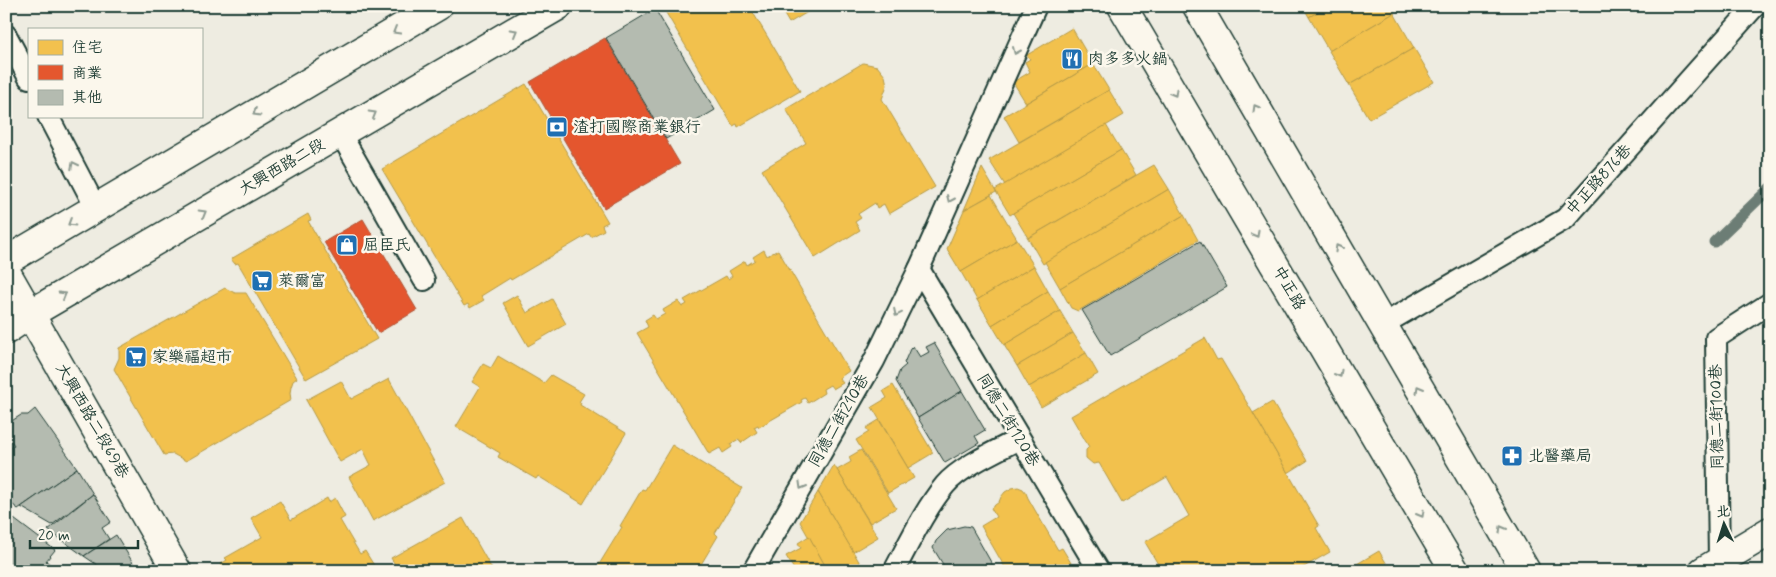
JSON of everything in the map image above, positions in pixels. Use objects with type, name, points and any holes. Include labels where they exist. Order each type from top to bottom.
[{"type":"street","points":[[6,261],[438,6]]},
{"type":"street","name":"大興西路二段","points":[[6,330],[30,314],[558,6]]},
{"type":"street","name":"中正路","points":[[1122,6],[1455,571]]},
{"type":"street","points":[[1197,6],[1526,571]]},
{"type":"street","name":"大興西路二段69巷","points":[[6,272],[177,571]]},
{"type":"street","points":[[1711,566],[1770,531]]},
{"type":"lane","name":"同德二街210巷","points":[[753,571],[874,362],[918,269],[1036,6]]},
{"type":"lane","name":"中正路876巷","points":[[1382,325],[1565,219],[1755,6]]},
{"type":"lane","points":[[6,35],[28,76]]},
{"type":"lane","points":[[49,118],[96,208]]},
{"type":"lane","points":[[340,134],[424,280]]},
{"type":"lane","name":"同德二街120巷","points":[[918,269],[1099,571]]},
{"type":"lane","name":"同德二街100巷","points":[[1711,566],[1716,338],[1770,303]]},
{"type":"lane","points":[[894,571],[931,505],[946,484],[964,470],[1019,438]]},
{"type":"building: 住宅","points":[[662,6],[749,6],[800,91],[738,127],[737,124],[733,126]]},
{"type":"building: 住宅","points":[[779,6],[818,6],[789,23]]},
{"type":"building: 住宅","points":[[1303,6],[1328,6],[1309,17]]},
{"type":"building: 住宅","points":[[1328,6],[1390,6],[1394,13],[1329,51],[1309,17]]},
{"type":"building: 住宅","points":[[1394,13],[1414,48],[1349,85],[1329,51]]},
{"type":"building: 住宅","points":[[1072,28],[1093,64],[1026,103],[1013,82],[1030,72],[1025,62],[1030,59],[1027,55]]},
{"type":"building: 住宅","points":[[1414,48],[1434,82],[1369,119],[1349,85]]},
{"type":"building: 住宅","points":[[863,63],[877,66],[885,76],[887,85],[882,99],[935,187],[889,214],[884,204],[877,208],[875,203],[858,214],[861,218],[855,222],[860,230],[815,258],[762,170],[806,143],[786,109]]},
{"type":"building: 住宅","points":[[1093,64],[1109,90],[1019,142],[1004,116]]},
{"type":"building: 住宅","points":[[526,84],[608,222],[602,225],[604,230],[591,237],[589,234],[511,280],[510,278],[481,296],[484,300],[470,308],[468,304],[464,306],[382,169]]},
{"type":"building: 住宅","points":[[1109,90],[1124,115],[1005,185],[989,160]]},
{"type":"building: 住宅","points":[[1106,125],[1121,150],[1010,215],[995,190]]},
{"type":"building: 住宅","points":[[1121,150],[1136,175],[1028,238],[1013,213]]},
{"type":"building: 住宅","points":[[1154,165],[1169,189],[1043,264],[1028,238]]},
{"type":"building: 住宅","points":[[982,168],[996,192],[964,210]]},
{"type":"building: 住宅","points":[[1169,189],[1184,215],[1060,288],[1045,262]]},
{"type":"building: 住宅","points":[[991,195],[1017,239],[961,272],[947,249],[964,210]]},
{"type":"building: 住宅","points":[[308,214],[311,220],[308,221],[377,339],[306,379],[238,263],[235,264],[231,259]]},
{"type":"building: 住宅","points":[[1184,215],[1198,240],[1078,311],[1071,308],[1060,288]]},
{"type":"building: 住宅","points":[[1017,239],[1034,266],[977,300],[961,272]]},
{"type":"building: 住宅","points":[[764,250],[767,256],[778,250],[849,371],[839,378],[843,383],[833,389],[830,385],[823,389],[824,393],[808,403],[805,398],[801,400],[802,402],[759,427],[758,425],[754,427],[757,432],[741,443],[739,439],[730,444],[732,447],[723,453],[720,448],[709,454],[637,333],[648,327],[645,320],[653,315],[656,319],[665,314],[663,310],[678,301],[682,307],[687,304],[684,300],[726,276],[728,279],[732,276],[729,271],[745,261],[747,265],[755,260],[753,257]]},
{"type":"building: 住宅","points":[[1034,266],[1048,291],[992,325],[977,300]]},
{"type":"building: 住宅","points":[[225,288],[235,293],[246,293],[297,378],[293,381],[291,387],[291,400],[186,461],[173,454],[164,455],[114,369],[119,358],[119,348]]},
{"type":"building: 住宅","points":[[1048,291],[1060,311],[1004,345],[992,325]]},
{"type":"building: 住宅","points":[[517,295],[527,313],[552,299],[566,324],[528,346],[503,303]]},
{"type":"building: 住宅","points":[[1060,311],[1073,333],[1017,366],[1004,345]]},
{"type":"building: 住宅","points":[[1073,333],[1086,353],[1029,387],[1017,366]]},
{"type":"building: 住宅","points":[[1205,338],[1217,360],[1221,359],[1253,413],[1319,526],[1316,528],[1330,552],[1297,571],[1162,571],[1145,542],[1189,516],[1167,477],[1122,503],[1099,463],[1093,464],[1086,458],[1086,450],[1089,447],[1071,416]]},
{"type":"building: 住宅","points":[[1086,353],[1098,374],[1041,407],[1029,387]]},
{"type":"building: 住宅","points":[[498,356],[544,383],[551,375],[584,394],[579,402],[581,403],[580,405],[626,433],[583,504],[538,476],[536,479],[498,457],[500,453],[456,427],[480,387],[472,382],[483,364],[491,368]]},
{"type":"building: 住宅","points":[[389,379],[445,482],[373,521],[349,477],[371,465],[363,449],[340,462],[306,400],[341,381],[351,399]]},
{"type":"building: 住宅","points":[[893,385],[933,453],[908,468],[872,407],[887,398],[883,391]]},
{"type":"building: 住宅","points":[[1272,402],[1307,461],[1288,473],[1253,413]]},
{"type":"building: 住宅","points":[[879,420],[914,478],[888,493],[856,440],[869,432],[866,428]]},
{"type":"building: 住宅","points":[[672,445],[742,488],[715,533],[718,536],[697,571],[595,571],[622,527],[620,526],[642,489],[645,490]]},
{"type":"building: 住宅","points":[[861,450],[896,508],[870,523],[837,470],[851,462],[849,457]]},
{"type":"building: 住宅","points":[[834,465],[878,537],[853,552],[818,492]]},
{"type":"building: 住宅","points":[[1018,487],[1026,493],[1058,550],[1062,548],[1071,563],[1059,571],[1007,571],[981,526],[996,517],[991,508],[999,502],[1005,492]]},
{"type":"building: 住宅","points":[[818,492],[861,565],[852,571],[828,571],[800,522]]},
{"type":"building: 住宅","points":[[327,498],[329,502],[335,498],[345,517],[340,520],[360,554],[365,551],[375,567],[369,571],[225,571],[221,564],[227,560],[225,558],[262,537],[251,518],[280,501],[291,520]]},
{"type":"building: 住宅","points":[[463,518],[493,571],[399,571],[391,558]]},
{"type":"building: 住宅","points":[[809,536],[828,571],[795,571],[786,556],[801,548],[798,543]]},
{"type":"building: 住宅","points":[[1379,551],[1391,571],[1345,571]]},
{"type":"building: 商業","points":[[605,38],[680,164],[604,208],[530,82]]},
{"type":"building: 商業","points":[[363,219],[417,310],[378,333],[324,242]]},
{"type":"building: 其他","points":[[655,9],[715,110],[666,139],[606,38]]},
{"type":"building: 其他","points":[[1200,241],[1227,287],[1110,356],[1082,310]]},
{"type":"building: 其他","points":[[934,343],[962,391],[918,418],[896,381],[900,370],[906,365],[904,363],[913,346],[920,357],[929,352],[926,347]]},
{"type":"building: 其他","points":[[962,391],[985,430],[975,436],[979,443],[945,463],[918,418]]},
{"type":"building: 其他","points":[[35,409],[77,468],[18,509],[6,499],[6,451],[14,445],[6,434],[11,430],[7,424],[21,415],[28,415]]},
{"type":"building: 其他","points":[[77,468],[93,494],[52,525],[21,507]]},
{"type":"building: 其他","points":[[93,494],[111,522],[102,528],[109,539],[84,556],[48,530]]},
{"type":"building: 其他","points":[[6,513],[55,550],[46,561],[59,571],[6,571]]},
{"type":"building: 其他","points":[[964,526],[971,527],[996,571],[937,571],[944,566],[933,548],[936,541],[947,530]]},
{"type":"building: 其他","points":[[116,535],[138,571],[106,571],[84,556]]},
{"type":"waterway","points":[[1714,242],[1770,188]]},
{"type":"place","name":"肉多多火鍋","points":[[1072,59]]},
{"type":"place","name":"渣打國際商業銀行","points":[[557,127]]},
{"type":"place","name":"屈臣氏","points":[[347,245]]},
{"type":"place","name":"萊爾富","points":[[262,281]]},
{"type":"place","name":"家樂福超市","points":[[136,357]]},
{"type":"place","name":"北醫藥局","points":[[1512,456]]}]
